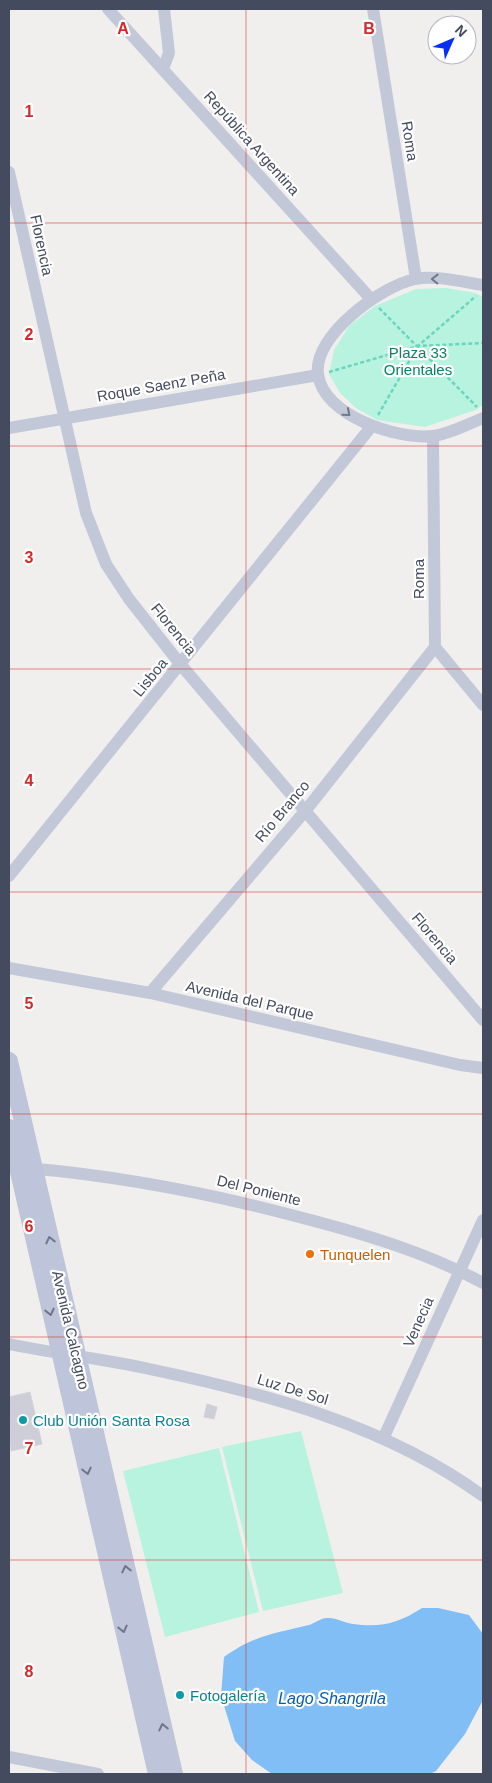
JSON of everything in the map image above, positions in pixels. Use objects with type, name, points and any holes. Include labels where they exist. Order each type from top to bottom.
[{"type":"street","name":"República Argentina","points":[[108,9],[371,299]]},
{"type":"street","points":[[163,69],[169,53],[164,9]]},
{"type":"street","name":"Roma","points":[[373,9],[416,279]]},
{"type":"street","name":"Florencia","points":[[9,172],[63,418],[86,513],[106,564],[129,599],[181,665],[483,1020]]},
{"type":"street","points":[[483,285],[442,279],[416,279],[393,287],[371,299],[354,312],[336,332],[319,360],[318,375],[333,401],[353,418],[372,426],[433,436],[483,418]]},
{"type":"street","name":"Roque Saenz Peña","points":[[9,428],[318,375]]},
{"type":"street","name":"Lisboa","points":[[9,876],[372,426]]},
{"type":"street","name":"Roma","points":[[433,436],[435,647]]},
{"type":"street","points":[[435,647],[483,705]]},
{"type":"street","name":"Río Branco","points":[[150,993],[306,810],[435,647]]},
{"type":"street","name":"Avenida del Parque","points":[[9,968],[150,993],[460,1065],[483,1068]]},
{"type":"street","name":"Avenida Calcagno","points":[[9,1061],[60,1354],[157,1774]]},
{"type":"street","points":[[460,1065],[483,1077]]},
{"type":"street","name":"Avenida Calcagno","points":[[9,1128],[26,1167],[77,1358],[174,1774]]},
{"type":"street","name":"Del Poniente","points":[[26,1167],[78,1171],[222,1197],[353,1231],[459,1270],[483,1283]]},
{"type":"street","name":"Venecia","points":[[383,1439],[483,1220]]},
{"type":"street","name":"Luz De Sol","points":[[9,1344],[77,1358],[152,1369],[254,1393],[329,1417],[383,1439],[436,1466],[483,1496]]},
{"type":"street","points":[[9,1757],[98,1774]]},
{"type":"path","points":[[372,426],[418,346],[483,290]]},
{"type":"path","points":[[371,299],[483,413]]},
{"type":"path","points":[[318,375],[418,346],[483,343]]},
{"type":"green space","name":"Plaza 33 Orientales","points":[[446,288],[476,293],[483,297],[483,405],[476,410],[425,427],[377,420],[356,408],[340,393],[329,374],[334,350],[349,326],[375,306],[416,289]]},
{"type":"green space","points":[[301,1431],[343,1593],[263,1611],[222,1447]]},
{"type":"green space","points":[[219,1448],[259,1612],[165,1637],[123,1471]]},
{"type":"water","name":"Lago Shangrila","points":[[422,1608],[438,1608],[469,1615],[483,1634],[483,1700],[465,1734],[436,1771],[430,1774],[272,1774],[252,1760],[235,1741],[221,1696],[224,1657],[254,1640],[309,1625],[325,1618],[333,1618],[353,1624],[381,1625],[397,1621]]},
{"type":"building","name":"Club Unión Santa Rosa","points":[[30,1392],[42,1444],[11,1451],[9,1397]]},
{"type":"building","points":[[207,1404],[217,1407],[214,1419],[204,1417]]},
{"type":"place","name":"Tunquelen","points":[[310,1254]]},
{"type":"place","name":"Club Unión Santa Rosa","points":[[23,1420]]},
{"type":"place","name":"Fotogalería","points":[[180,1695]]}]
